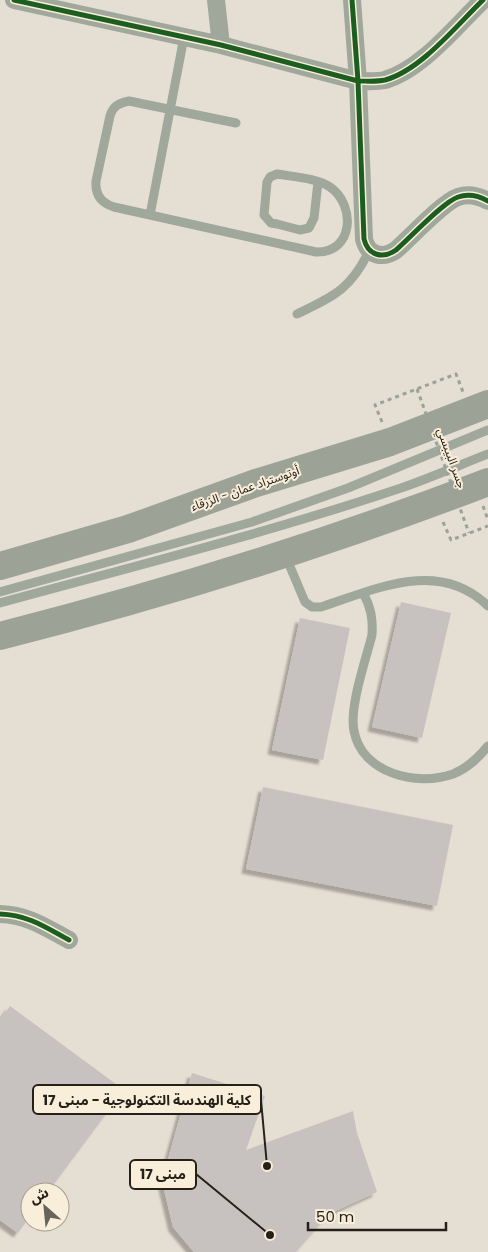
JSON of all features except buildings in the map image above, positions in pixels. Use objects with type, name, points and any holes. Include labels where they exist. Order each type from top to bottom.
[{"type":"highway","name":"أوتوستراد عمان - الزرقاء","points":[[0,566],[128,529],[256,483],[390,442],[488,404]]},
{"type":"highway","points":[[0,636],[93,612],[284,554],[488,482]]},
{"type":"street","points":[[14,0],[52,4],[358,81],[375,82],[386,80],[418,64],[483,0]]},
{"type":"street","points":[[216,0],[221,45]]},
{"type":"street","points":[[352,0],[358,81],[364,239],[370,251],[378,256],[388,255],[396,250],[445,205],[458,197],[473,195],[488,201]]},
{"type":"street","points":[[0,914],[16,914],[30,919],[68,940]]},
{"type":"lane","points":[[150,215],[184,37]]},
{"type":"lane","points":[[236,123],[129,101],[118,104],[114,107],[110,116],[96,181],[96,192],[108,205],[316,252],[324,252],[333,250],[340,244],[347,230],[345,207],[338,194],[324,183],[278,174],[270,177],[266,182],[263,211],[266,219],[271,223],[300,230],[308,228],[314,218],[318,182]]},
{"type":"lane","points":[[297,314],[342,290],[354,278],[370,251]]},
{"type":"lane","points":[[0,592],[252,522],[348,488],[488,430]]},
{"type":"lane","points":[[0,603],[255,533],[344,506],[405,487],[488,454]]},
{"type":"lane","points":[[284,554],[303,598],[312,607],[321,607],[392,584],[426,580],[460,586],[488,606]]},
{"type":"lane","points":[[363,593],[368,603],[373,624],[352,712],[354,732],[362,751],[372,762],[386,771],[405,776],[433,778],[452,774],[464,768],[480,756],[488,746]]},
{"type":"path","points":[[376,405],[456,374]]},
{"type":"path","points":[[451,540],[488,526]]},
{"type":"cycle path","points":[[14,0],[221,45],[358,81],[385,80],[412,67],[437,46],[483,0]]},
{"type":"cycle path","points":[[352,0],[358,81],[364,239],[366,245],[372,252],[377,254],[391,253],[452,200],[466,195],[488,201]]},
{"type":"cycle path","points":[[0,914],[28,919],[69,940]]},
{"type":"place","name":"كلية الهندسة التكنولوجية - مبنى 17","points":[[267,1166]]},
{"type":"place","name":"مبنى 17","points":[[270,1235]]}]
